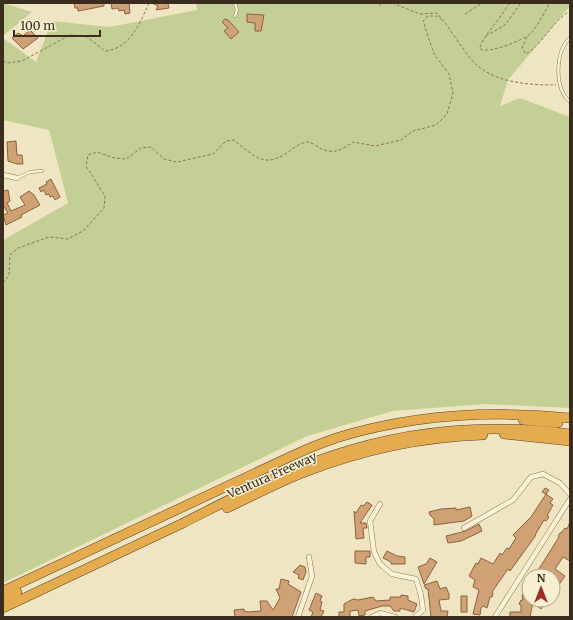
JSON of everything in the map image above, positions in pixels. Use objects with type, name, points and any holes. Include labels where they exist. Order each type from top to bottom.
[{"type":"highway","name":"Ventura Freeway","points":[[3,591],[303,451],[336,438],[412,422],[456,416],[496,414],[540,415],[570,418]]},
{"type":"highway","points":[[412,422],[421,425],[465,420],[507,419],[570,425]]},
{"type":"highway","points":[[3,608],[260,486],[328,456],[374,443],[435,432],[503,429],[570,434]]},
{"type":"highway","name":"Ventura Freeway","points":[[3,614],[304,473],[341,460],[416,441],[458,436],[504,434],[570,441]]},
{"type":"highway","points":[[3,598],[120,543],[135,530]]},
{"type":"street","points":[[3,175],[17,178]]},
{"type":"street","points":[[464,528],[513,500],[531,477],[543,474],[560,483],[570,494]]},
{"type":"street","points":[[495,617],[570,499]]},
{"type":"street","points":[[380,504],[370,521],[374,552],[380,564],[392,574],[416,579],[421,595],[422,610],[415,617]]},
{"type":"street","points":[[298,617],[312,576],[309,557]]},
{"type":"street","points":[[372,617],[380,613],[395,617]]},
{"type":"lane","points":[[235,3],[237,10],[235,16]]},
{"type":"lane","points":[[570,38],[561,54],[559,67],[560,85],[565,98],[570,102]]},
{"type":"lane","points":[[17,178],[30,172],[42,171]]},
{"type":"path","points":[[3,61],[7,64],[22,61],[70,35],[86,36],[105,51],[112,50],[128,41],[138,27],[149,3]]},
{"type":"path","points":[[392,3],[420,14],[437,13],[471,59],[487,71],[508,80],[529,85],[560,85]]},
{"type":"path","points":[[465,14],[482,3]]},
{"type":"path","points":[[509,3],[500,18],[484,37],[480,45],[480,49],[496,49],[528,36]]},
{"type":"path","points":[[484,37],[505,25],[521,3]]},
{"type":"path","points":[[550,3],[528,36],[522,48],[526,54],[533,49],[563,15],[570,11]]},
{"type":"path","points":[[3,283],[9,275],[10,255],[18,248],[49,237],[68,239],[83,231],[104,208],[105,196],[86,166],[88,155],[97,152],[114,158],[126,159],[141,148],[151,146],[164,159],[177,162],[213,154],[226,141],[234,140],[251,154],[267,161],[281,158],[300,143],[309,142],[328,152],[340,151],[353,142],[375,146],[401,140],[413,131],[436,125],[447,114],[453,93],[449,74],[434,54],[423,21],[428,16],[436,16],[441,19]]},
{"type":"green space","points":[[3,3],[32,12],[3,36]]},
{"type":"green space","points":[[196,3],[570,3],[570,6],[508,80],[500,106],[520,98],[570,117],[570,408],[485,404],[393,411],[307,436],[3,583],[3,240],[68,203],[49,130],[3,120],[3,38],[36,62],[52,21],[109,27],[197,10]]},
{"type":"building","points":[[74,3],[104,3],[104,6],[78,11],[78,8],[75,8]]},
{"type":"building","points":[[111,3],[129,3],[130,13],[125,14],[124,10],[119,11],[118,8],[112,9]]},
{"type":"building","points":[[152,3],[168,3],[169,8],[156,10],[158,6]]},
{"type":"building","points":[[247,14],[264,15],[261,31],[255,31],[255,23],[247,22]]},
{"type":"building","points":[[225,19],[228,20],[239,32],[231,39],[224,31],[228,28],[222,22]]},
{"type":"building","points":[[30,30],[38,38],[23,49],[12,38],[18,33],[23,36]]},
{"type":"building","points":[[16,141],[17,155],[22,155],[23,164],[8,161],[7,142]]},
{"type":"building","points":[[51,179],[60,197],[55,200],[53,196],[50,197],[49,194],[46,195],[44,190],[41,192],[39,188],[47,184],[46,182]]},
{"type":"building","points":[[8,190],[10,201],[7,203],[11,211],[25,205],[20,197],[29,191],[34,195],[40,205],[21,215],[22,217],[6,225],[3,215],[8,213],[3,205],[3,191]]},
{"type":"building","points":[[545,488],[549,490],[546,494],[542,492]]},
{"type":"building","points":[[546,494],[553,499],[550,503],[553,505],[547,516],[549,517],[546,521],[544,520],[536,535],[510,571],[508,569],[492,592],[492,597],[490,597],[487,608],[483,606],[481,608],[480,615],[473,614],[479,590],[473,587],[475,580],[469,576],[476,563],[478,564],[481,558],[493,564],[500,553],[502,555],[507,548],[509,549],[516,538],[513,535],[531,517]]},
{"type":"building","points":[[367,502],[372,505],[360,523],[366,523],[367,528],[363,528],[364,538],[356,539],[354,511],[356,513],[361,505],[363,506]]},
{"type":"building","points":[[470,507],[472,516],[464,521],[434,525],[434,519],[429,512],[441,509],[456,508],[456,510]]},
{"type":"building","points":[[570,522],[570,561],[563,557],[556,568],[540,568],[560,533],[565,528],[567,529]]},
{"type":"building","points":[[479,524],[482,531],[461,541],[448,543],[446,536],[466,531]]},
{"type":"building","points":[[355,551],[370,551],[370,557],[366,557],[366,564],[355,563]]},
{"type":"building","points":[[387,551],[397,556],[405,557],[405,564],[391,564],[391,562],[383,558]]},
{"type":"building","points":[[430,558],[437,562],[424,584],[418,567],[426,564]]},
{"type":"building","points":[[300,565],[305,567],[306,572],[303,580],[298,578],[299,575],[293,572]]},
{"type":"building","points":[[561,573],[565,576],[561,582]]},
{"type":"building","points":[[281,579],[289,581],[288,584],[301,592],[292,617],[235,617],[234,610],[244,609],[244,611],[248,612],[261,611],[260,601],[267,601],[273,610],[280,598],[276,589],[279,589]]},
{"type":"building","points":[[437,581],[440,589],[446,587],[449,594],[449,599],[439,600],[441,611],[448,611],[447,617],[431,617],[428,589],[426,589],[424,585]]},
{"type":"building","points":[[316,593],[322,596],[320,601],[322,602],[320,610],[324,611],[321,617],[311,617],[313,612],[309,610]]},
{"type":"building","points":[[401,595],[408,596],[408,600],[417,604],[414,612],[400,608],[400,611],[394,611],[390,606],[382,606],[365,611],[365,615],[359,616],[358,610],[350,611],[350,617],[339,617],[339,612],[344,612],[344,604],[353,599],[358,600],[373,597],[376,601],[390,600],[390,597],[401,597]]},
{"type":"building","points":[[461,596],[467,596],[467,612],[461,612]]},
{"type":"building","points":[[521,608],[532,608],[530,617],[510,617],[510,612],[521,612]]}]
